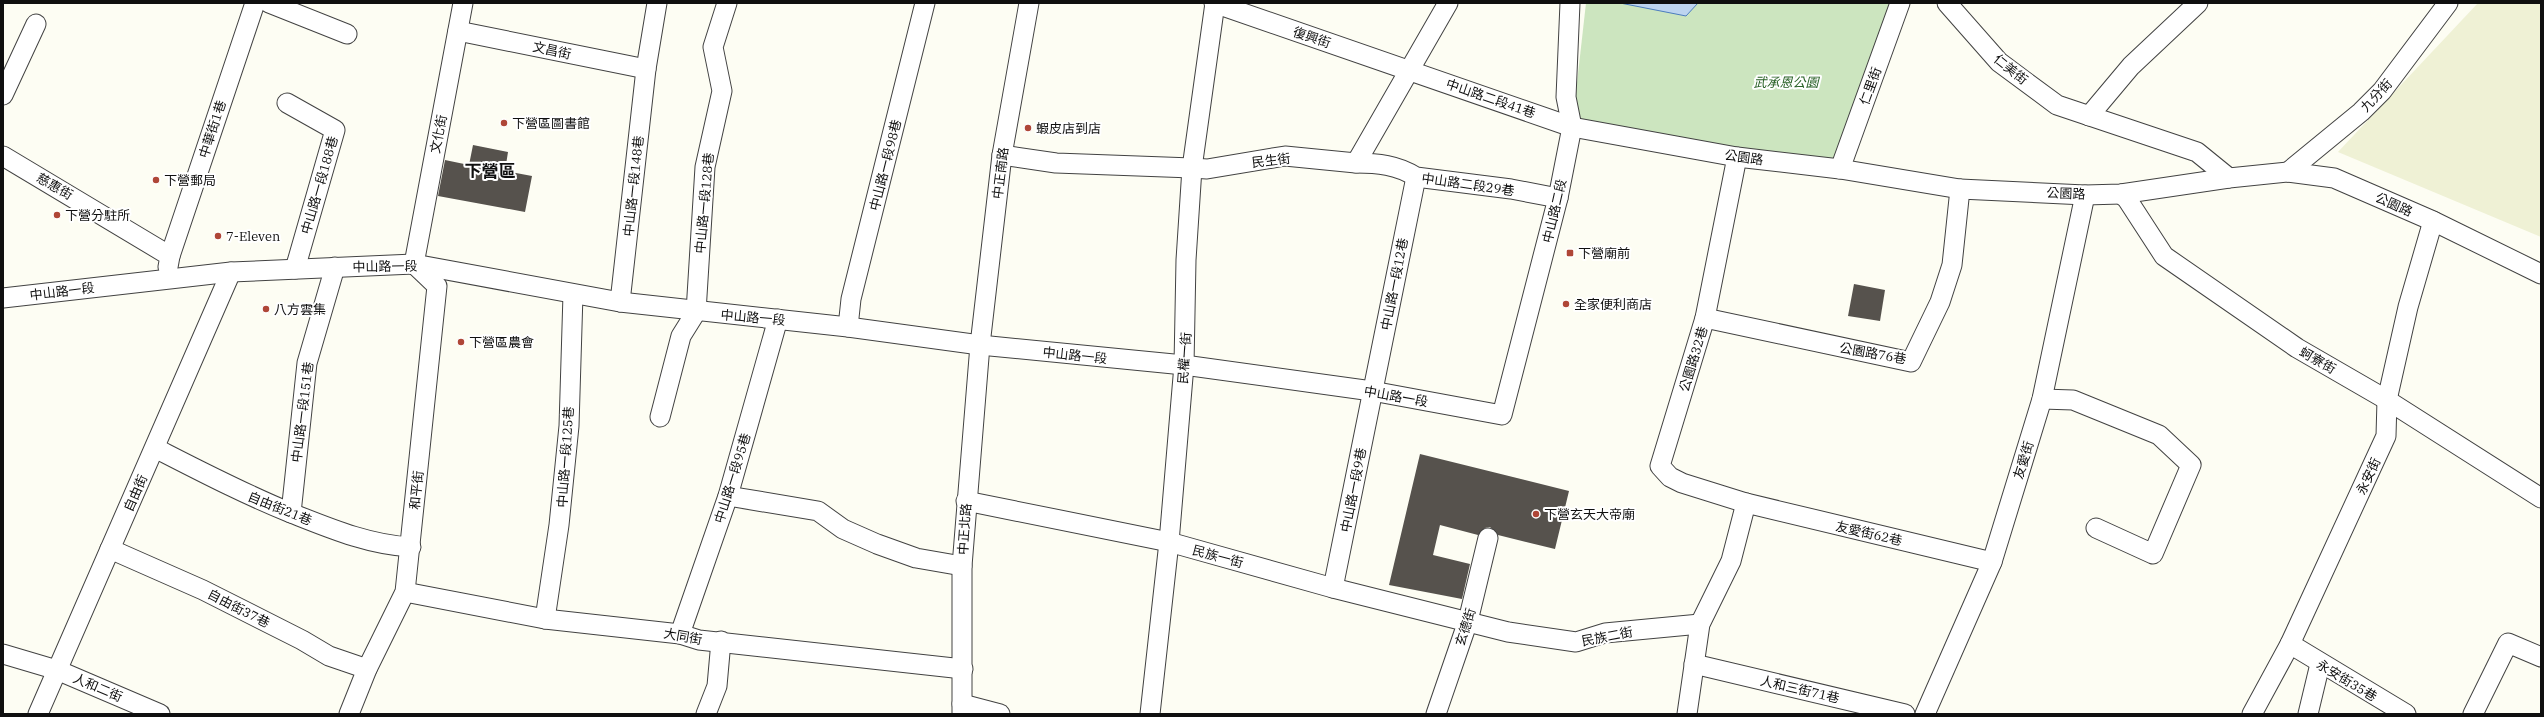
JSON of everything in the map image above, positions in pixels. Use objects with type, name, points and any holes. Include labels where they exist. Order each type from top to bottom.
[{"type":"street","name":"中華街1巷","points":[[170,256],[254,3]]},
{"type":"street","points":[[269,3],[346,34]]},
{"type":"street","name":"文化街","points":[[414,264],[463,3]]},
{"type":"street","name":"中山路一段148巷","points":[[620,302],[646,69],[657,3]]},
{"type":"street","name":"中山路一段128巷","points":[[696,312],[705,167],[722,91],[713,47],[727,3]]},
{"type":"street","name":"中山路一段98巷","points":[[848,327],[851,299],[925,3]]},
{"type":"street","name":"中正南路","points":[[980,345],[1002,156],[1029,3]]},
{"type":"street","name":"復興街","points":[[1215,3],[1409,70]]},
{"type":"street","name":"民權一街","points":[[1150,714],[1169,542],[1184,366],[1186,260],[1192,168],[1215,3]]},
{"type":"street","points":[[1356,163],[1448,3]]},
{"type":"street","name":"中山路二段","points":[[1502,415],[1558,198],[1572,126],[1566,97],[1570,3]]},
{"type":"street","name":"仁里街","points":[[1840,169],[1900,3]]},
{"type":"street","name":"仁美街","points":[[1947,3],[1999,62],[2057,105],[2197,152],[2229,178]]},
{"type":"street","points":[[2089,116],[2131,66],[2198,3]]},
{"type":"street","name":"九分街","points":[[2288,172],[2361,112],[2382,91],[2448,3]]},
{"type":"street","points":[[3,95],[36,24]]},
{"type":"street","name":"文昌街","points":[[458,31],[646,69]]},
{"type":"street","name":"中山路二段41巷","points":[[1409,70],[1572,126]]},
{"type":"street","name":"中山路一段188巷","points":[[287,103],[335,130],[295,269]]},
{"type":"street","name":"公園路","points":[[1572,126],[1737,157],[1840,169],[1960,189],[2121,194],[2229,178],[2288,172],[2334,178],[2433,221],[2541,274]]},
{"type":"street","name":"慈惠街","points":[[3,156],[170,256]]},
{"type":"street","name":"民生街","points":[[1002,156],[1056,163],[1207,169],[1285,156],[1356,163]]},
{"type":"street","name":"公園路32巷","points":[[1737,157],[1705,318],[1660,466],[1670,477],[1682,483],[1746,503]]},
{"type":"street","name":"中山路二段29巷","points":[[1356,163],[1370,163],[1403,168],[1416,177],[1511,189],[1558,198]]},
{"type":"street","name":"中山路一段12巷","points":[[1372,392],[1416,177]]},
{"type":"street","name":"公園路76巷","points":[[1705,318],[1911,362],[1940,302],[1952,265],[1960,189]]},
{"type":"street","name":"友愛街","points":[[1925,714],[1992,562],[2042,399],[2085,194]]},
{"type":"street","name":"蚵寮街","points":[[2121,194],[2127,199],[2164,256],[2297,348],[2387,400],[2541,498]]},
{"type":"street","name":"永安街","points":[[2252,714],[2290,644],[2386,436],[2387,400],[2408,307],[2433,221]]},
{"type":"street","points":[[166,278],[170,256]]},
{"type":"street","name":"中山路一段","points":[[8,298],[166,278],[231,272],[414,264],[620,302],[696,312],[848,327],[980,345],[1184,366],[1372,392],[1502,415]]},
{"type":"street","name":"和平街","points":[[349,714],[367,669],[405,592],[411,547],[437,286],[414,264]]},
{"type":"street","name":"中山路一段151巷","points":[[290,512],[307,363],[335,267]]},
{"type":"street","name":"自由街","points":[[38,714],[231,272]]},
{"type":"street","name":"中山路一段125巷","points":[[545,619],[560,525],[569,426],[573,294]]},
{"type":"street","points":[[3,314],[8,298]]},
{"type":"street","points":[[660,417],[681,336],[696,312]]},
{"type":"street","name":"中山路一段95巷","points":[[680,634],[728,496],[778,319]]},
{"type":"street","name":"中正北路","points":[[962,709],[962,566],[966,501],[980,345]]},
{"type":"street","name":"中山路一段9巷","points":[[1333,588],[1372,392]]},
{"type":"street","points":[[2042,399],[2073,400],[2159,435],[2190,465],[2153,554],[2096,528]]},
{"type":"street","name":"自由街21巷","points":[[155,448],[254,498],[290,512],[357,537],[393,546],[411,547]]},
{"type":"street","points":[[728,496],[818,511],[844,529],[877,544],[916,558],[962,566]]},
{"type":"street","name":"民族一街","points":[[966,501],[1169,542],[1333,588],[1468,621]]},
{"type":"street","points":[[1687,714],[1700,624],[1730,561],[1746,503]]},
{"type":"street","name":"友愛街62巷","points":[[1746,503],[1992,562]]},
{"type":"street","name":"玄德街","points":[[1436,714],[1468,621],[1488,538]]},
{"type":"street","name":"自由街37巷","points":[[110,549],[203,590],[302,640],[330,656],[367,669]]},
{"type":"street","name":"大同街","points":[[405,592],[545,619],[680,634],[699,640],[721,641],[963,669]]},
{"type":"street","name":"民族二街","points":[[1468,621],[1508,632],[1576,642],[1606,633],[1700,624]]},
{"type":"street","points":[[706,714],[717,686],[721,641]]},
{"type":"street","points":[[2473,714],[2508,642],[2541,657]]},
{"type":"street","name":"永安街35巷","points":[[2290,644],[2320,664],[2406,714]]},
{"type":"street","name":"人和二街","points":[[3,654],[57,670],[160,714]]},
{"type":"street","name":"人和三街71巷","points":[[1694,664],[1905,714]]},
{"type":"street","points":[[2308,714],[2320,664]]},
{"type":"street","points":[[962,709],[1000,714]]},
{"type":"green space","name":"武承恩公園","points":[[1586,3],[1900,3],[1840,169],[1572,127]]},
{"type":"green space","points":[[2478,3],[2541,3],[2541,237],[2338,152]]},
{"type":"water","points":[[1620,3],[1698,3],[1686,16]]},
{"type":"building","points":[[473,145],[508,152],[505,171],[532,176],[525,212],[438,196],[445,160],[469,165]]},
{"type":"building","points":[[1854,284],[1885,290],[1880,321],[1848,316]]},
{"type":"building","name":"下營玄天大帝廟","points":[[1420,454],[1569,491],[1555,549],[1498,535],[1490,527],[1485,528],[1478,535],[1440,525],[1433,555],[1470,564],[1462,599],[1389,585]]},
{"type":"place","name":"下營區圖書館","points":[[504,123]]},
{"type":"place","name":"蝦皮店到店","points":[[1028,128]]},
{"type":"place","name":"下營郵局","points":[[156,180]]},
{"type":"place","name":"下營分駐所","points":[[57,215]]},
{"type":"place","name":"7-Eleven","points":[[218,236]]},
{"type":"place","name":"下營廟前","points":[[1570,253]]},
{"type":"place","name":"全家便利商店","points":[[1566,304]]},
{"type":"place","name":"八方雲集","points":[[266,309]]},
{"type":"place","name":"下營區農會","points":[[461,342]]},
{"type":"place","name":"下營玄天大帝廟","points":[[1536,514]]},
{"type":"district","name":"下營區","points":[[490,171]]}]
